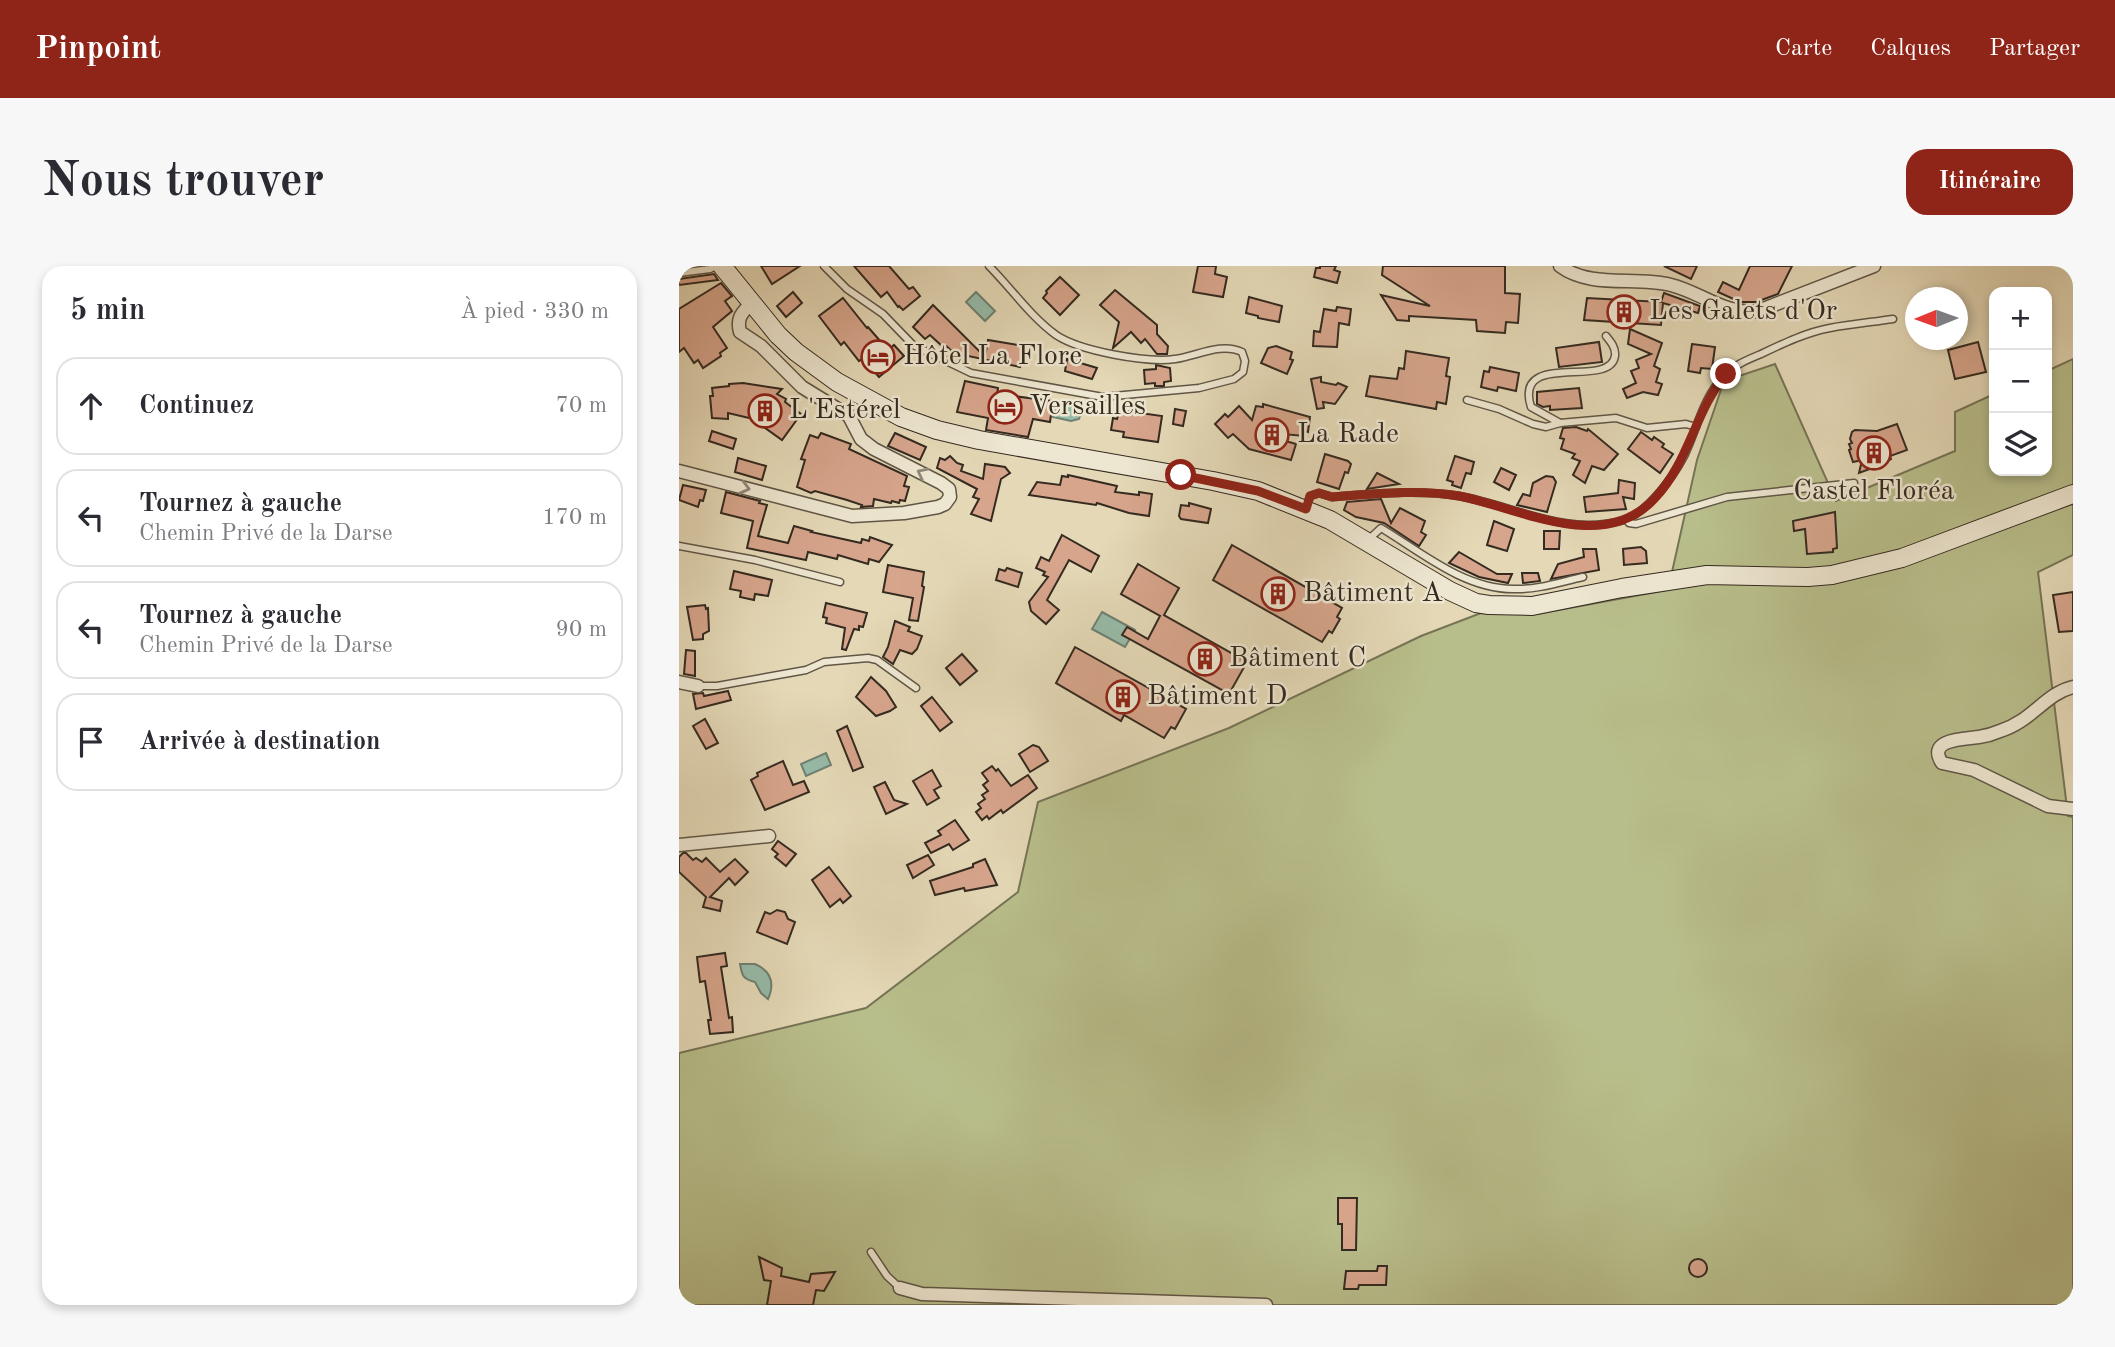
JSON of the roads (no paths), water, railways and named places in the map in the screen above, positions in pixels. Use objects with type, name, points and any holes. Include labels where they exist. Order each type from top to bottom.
[{"type":"main road","points":[[722,266],[779,335],[815,368],[857,395],[921,424],[954,435],[1013,447],[1236,485],[1306,509],[1368,540],[1463,597],[1489,605],[1517,607],[1684,577],[1808,577],[1860,569],[1919,552],[2073,494]]},
{"type":"street","points":[[1560,266],[1589,278],[1667,284],[1746,313],[1758,311],[1874,266]]},
{"type":"street","points":[[679,471],[852,516],[904,513],[938,507],[945,504],[950,497],[949,489],[941,483],[874,449],[861,439],[849,416],[802,387],[761,346],[740,332],[739,316],[752,302]]},
{"type":"street","points":[[679,682],[698,686]]},
{"type":"street","points":[[2073,687],[2051,696],[2015,727],[1984,737],[1943,744],[1938,750],[1938,758],[1942,763],[1974,770],[2048,806],[2073,809]]},
{"type":"street","points":[[679,845],[769,836]]},
{"type":"street","points":[[900,1288],[922,1294],[1266,1305]]},
{"type":"lane","points":[[679,273],[716,266]]},
{"type":"lane","points":[[824,266],[847,289],[883,314],[913,345],[971,373],[1103,397],[1199,388],[1234,379],[1243,372],[1245,361],[1242,352],[1234,349],[1222,347],[1173,360],[1142,360],[1065,341],[1034,314],[989,266]]},
{"type":"lane","points":[[1306,509],[1310,496],[1319,493],[1332,497],[1418,494],[1458,496],[1573,525],[1626,519],[1644,509],[1657,496],[1688,449],[1712,391],[1726,374],[1745,361],[1777,346],[1828,328],[1893,319]]},
{"type":"lane","points":[[1560,423],[1531,407],[1529,400],[1532,386],[1536,379],[1548,374],[1602,370],[1611,364],[1615,355],[1613,344],[1606,336]]},
{"type":"lane","points":[[1467,400],[1546,427],[1560,423],[1616,418],[1647,428],[1686,424],[1696,427]]},
{"type":"lane","points":[[1626,519],[1629,523],[1636,524],[1727,497],[1854,483]]},
{"type":"lane","points":[[1368,540],[1381,528],[1473,582],[1512,589],[1533,588],[1583,577]]},
{"type":"lane","points":[[679,546],[755,560],[840,582]]},
{"type":"lane","points":[[698,686],[717,686],[806,670],[824,662],[868,658],[877,660],[916,688]]},
{"type":"lane","points":[[871,1252],[887,1276],[900,1288]]},
{"type":"place","name":"Les Galets d'Or","points":[[1624,312]]},
{"type":"place","name":"Hôtel La Flore","points":[[878,357]]},
{"type":"place","name":"Versailles","points":[[1005,407]]},
{"type":"place","name":"L'Estérel","points":[[765,411]]},
{"type":"place","name":"La Rade","points":[[1272,435]]},
{"type":"place","name":"Castel Floréa","points":[[1874,453]]},
{"type":"place","name":"Bâtiment A","points":[[1278,594]]},
{"type":"place","name":"Bâtiment C","points":[[1205,659]]},
{"type":"place","name":"Bâtiment D","points":[[1123,697]]}]
